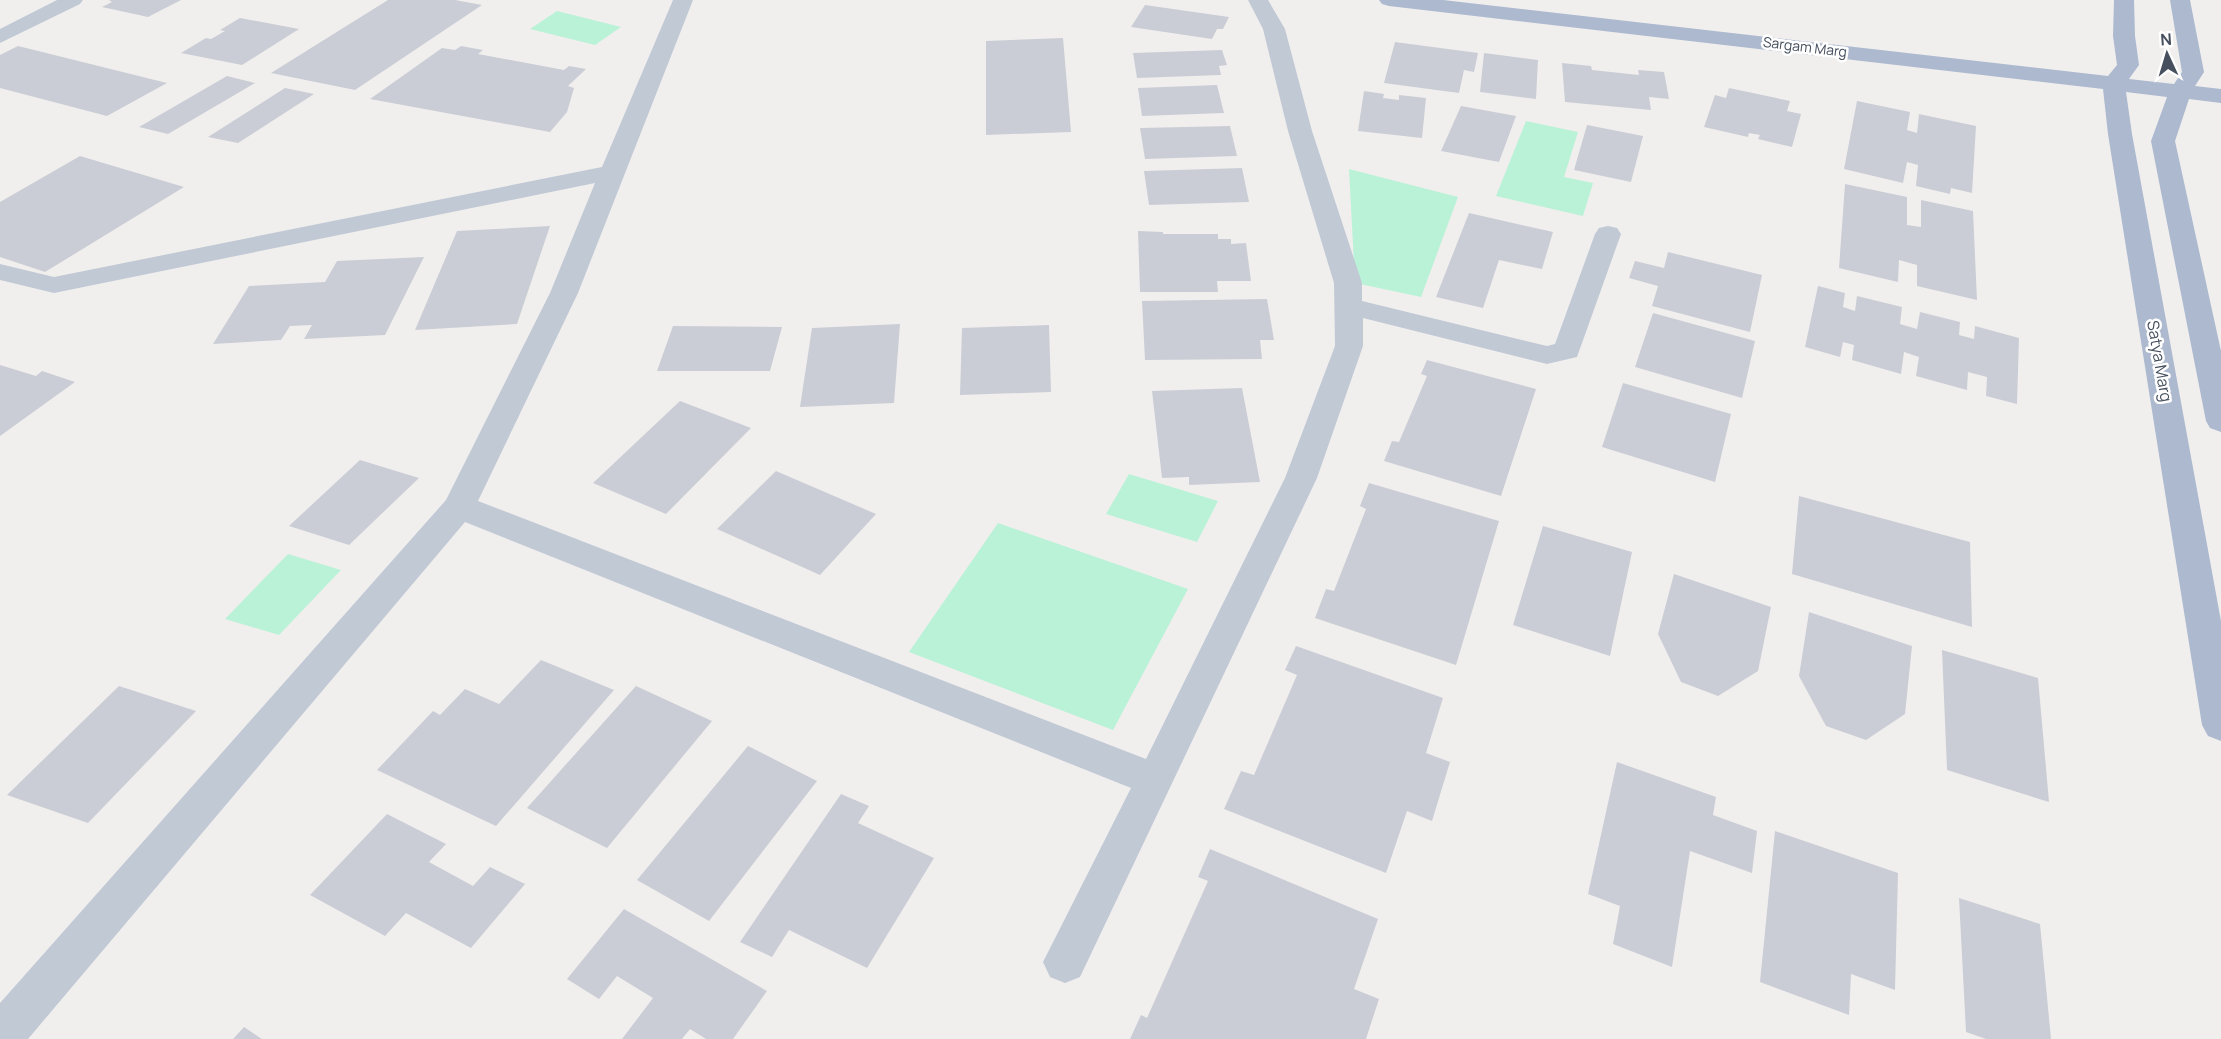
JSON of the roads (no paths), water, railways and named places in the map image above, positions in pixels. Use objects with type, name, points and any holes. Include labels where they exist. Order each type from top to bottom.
[{"type":"main road","name":"Sargam Marg","points":[[1389,0],[2131,72]]},
{"type":"main road","name":"Sargam Marg","points":[[1551,0],[2181,78],[2221,76]]},
{"type":"main road","name":"Satya Marg","points":[[2124,0],[2124,36],[2131,72],[2122,146],[2221,725]]},
{"type":"main road","points":[[2180,0],[2181,78],[2163,141],[2221,421]]},
{"type":"main road","name":"Sargam Marg","points":[[2181,78],[2221,96]]},
{"type":"street","points":[[0,37],[73,0]]},
{"type":"street","points":[[0,1037],[459,507],[564,293],[684,0]]},
{"type":"street","points":[[1065,962],[1301,478],[1349,346],[1348,283],[1300,131],[1274,29],[1258,0]]},
{"type":"street","points":[[0,272],[54,285],[612,172]]},
{"type":"street","points":[[1348,306],[1547,355],[1567,350],[1608,234]]},
{"type":"street","points":[[459,507],[1155,780]]}]
